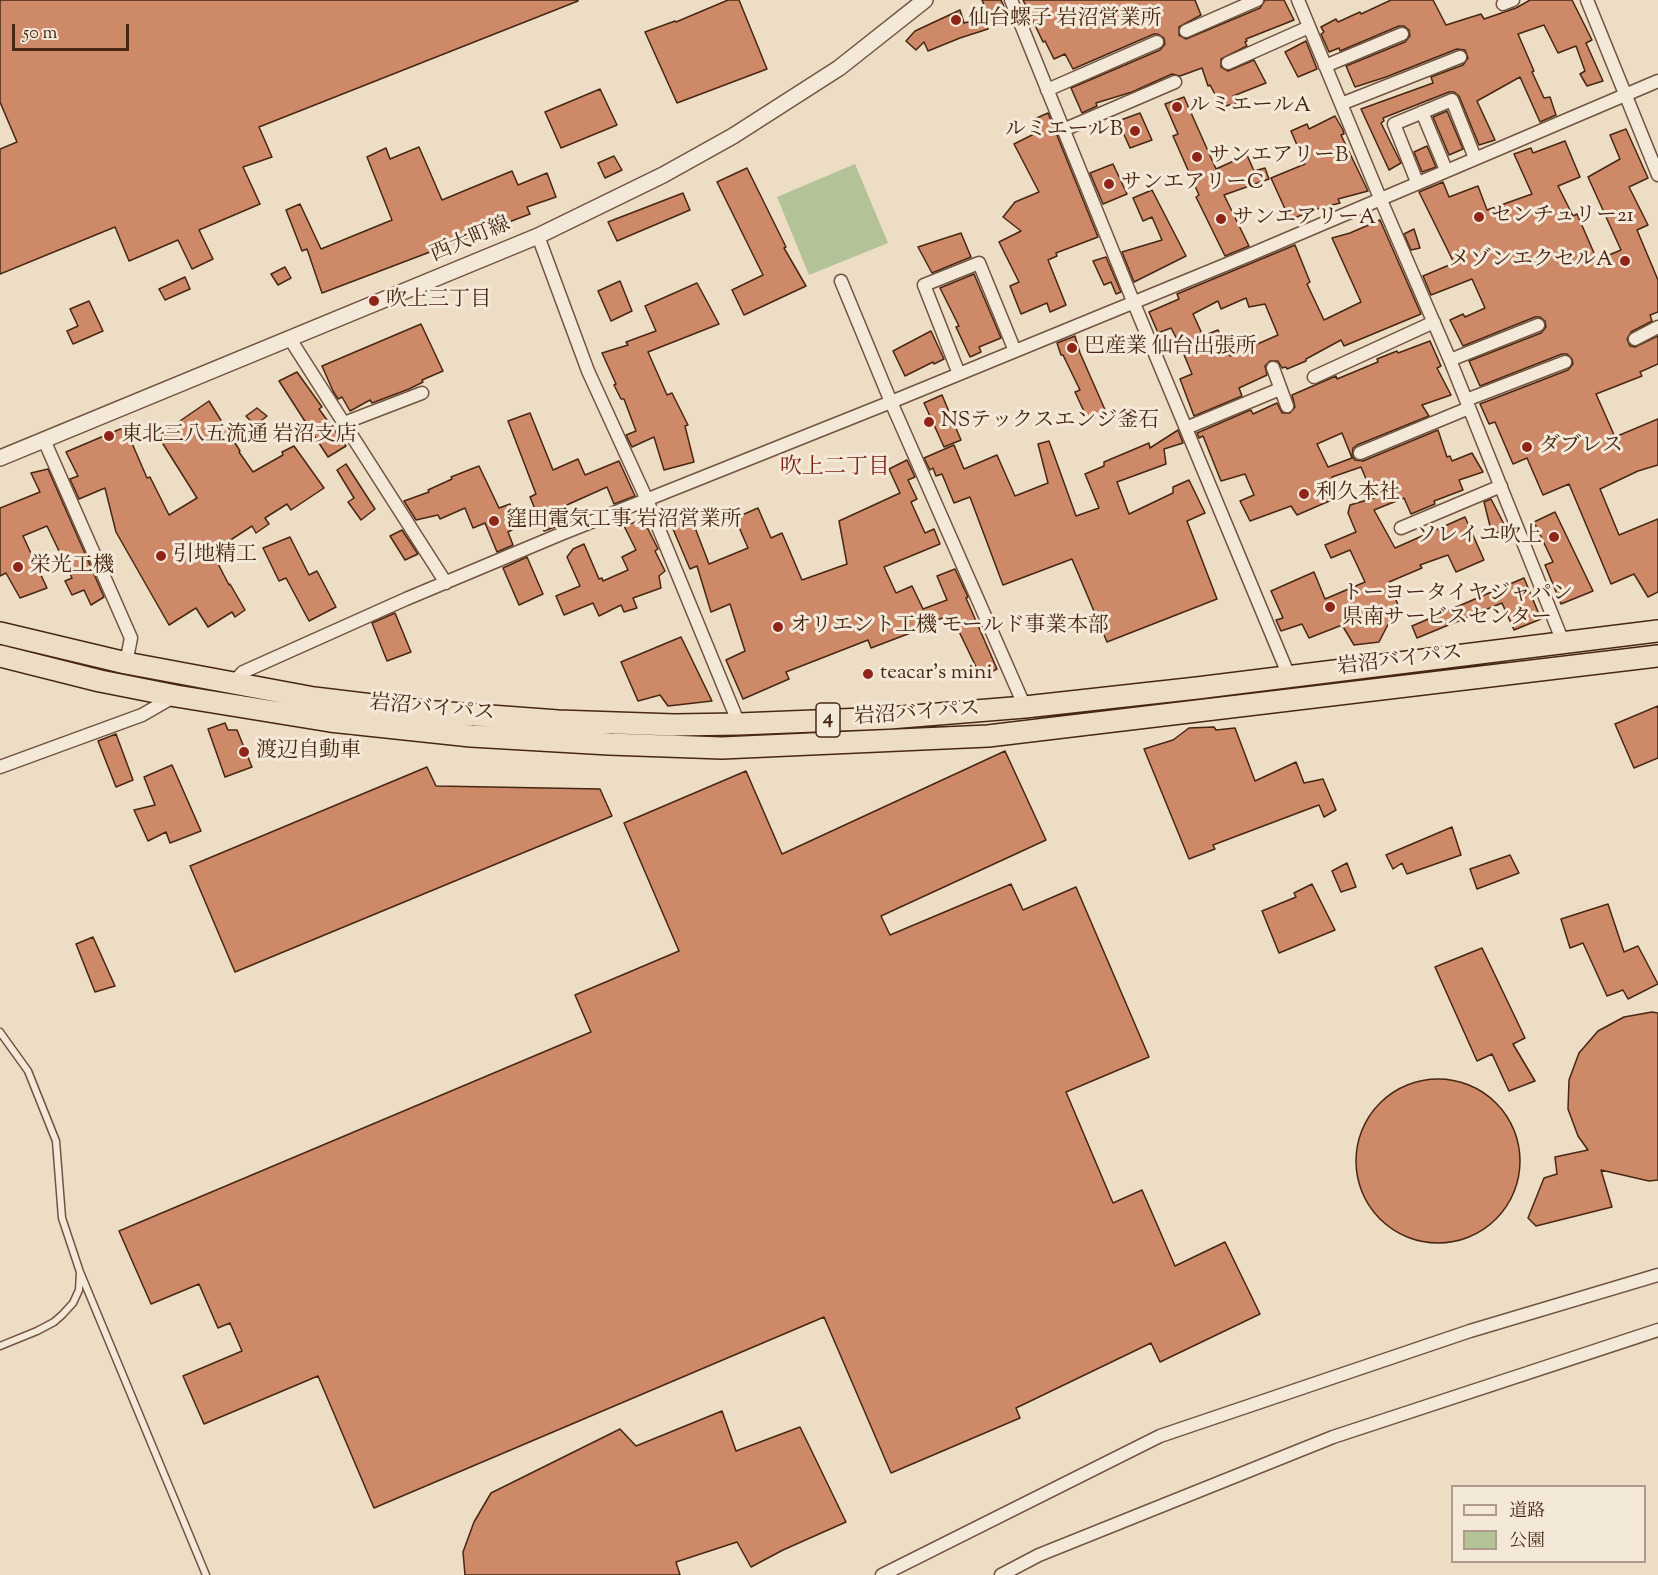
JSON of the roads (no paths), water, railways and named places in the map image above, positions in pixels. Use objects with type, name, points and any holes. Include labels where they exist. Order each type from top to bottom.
[{"type":"highway","name":"岩沼バイパス","points":[[0,633],[126,663],[314,698],[423,711],[558,721],[674,725],[889,718],[1025,707],[1658,631]]},
{"type":"highway","name":"岩沼バイパス","points":[[0,656],[100,681],[176,696],[330,721],[471,736],[722,747],[988,736],[1658,656]]},
{"type":"street","name":"西大町線","points":[[0,458],[538,236],[663,175],[733,136],[838,68],[925,0]]},
{"type":"street","points":[[1011,0],[1288,676]]},
{"type":"street","points":[[1186,31],[1257,0]]},
{"type":"street","points":[[1298,0],[1450,360],[1563,642]]},
{"type":"street","points":[[1587,0],[1658,175]]},
{"type":"street","points":[[1228,63],[1309,27]]},
{"type":"street","points":[[1325,66],[1402,34]]},
{"type":"street","points":[[1047,90],[1157,42]]},
{"type":"street","points":[[1341,104],[1460,57]]},
{"type":"street","points":[[232,684],[243,672],[348,624],[561,534],[1254,253],[1658,81]]},
{"type":"street","points":[[1063,130],[1175,82]]},
{"type":"street","points":[[1418,183],[1394,124],[1452,100],[1475,158]]},
{"type":"street","points":[[1422,112],[1446,170]]},
{"type":"street","points":[[538,236],[588,371],[647,500],[739,724]]},
{"type":"street","points":[[959,374],[924,285],[979,263],[1015,351]]},
{"type":"street","points":[[842,281],[891,402],[1025,707]]},
{"type":"street","points":[[1314,377],[1434,322]]},
{"type":"street","points":[[1450,360],[1538,325]]},
{"type":"street","points":[[1635,339],[1658,327]]},
{"type":"street","points":[[290,339],[446,583]]},
{"type":"street","points":[[1360,453],[1565,362]]},
{"type":"street","points":[[1274,368],[1287,406]]},
{"type":"street","points":[[1186,428],[1280,389]]},
{"type":"street","points":[[344,423],[422,393]]},
{"type":"street","points":[[44,440],[131,638],[126,663]]},
{"type":"street","points":[[1401,528],[1501,486]]},
{"type":"street","points":[[0,767],[142,715],[176,696]]},
{"type":"street","points":[[882,1575],[1160,1436],[1470,1331],[1658,1275]]},
{"type":"street","points":[[1001,1575],[1039,1555],[1333,1437],[1658,1330]]},
{"type":"lane","points":[[0,1032],[28,1071],[56,1141],[62,1218],[81,1272],[206,1575]]},
{"type":"lane","points":[[0,1346],[38,1331],[62,1315],[73,1303],[79,1290],[81,1272]]},
{"type":"place","name":"仙台螺子 岩沼営業所","points":[[956,20]]},
{"type":"place","name":"ルミエールA","points":[[1177,107]]},
{"type":"place","name":"ルミエールB","points":[[1135,131]]},
{"type":"place","name":"サンエアリーB","points":[[1197,157]]},
{"type":"place","name":"サンエアリーC","points":[[1109,184]]},
{"type":"place","name":"センチュリー21","points":[[1479,217]]},
{"type":"place","name":"サンエアリーA","points":[[1221,219]]},
{"type":"place","name":"メゾンエクセルA","points":[[1625,261]]},
{"type":"place","name":"吹上三丁目","points":[[374,301]]},
{"type":"place","name":"巴産業 仙台出張所","points":[[1072,348]]},
{"type":"place","name":"NSテックスエンジ釜石","points":[[929,422]]},
{"type":"place","name":"東北三八五流通 岩沼支店","points":[[109,436]]},
{"type":"place","name":"ダブレス","points":[[1527,447]]},
{"type":"place","name":"利久本社","points":[[1304,494]]},
{"type":"place","name":"窪田電気工事 岩沼営業所","points":[[494,521]]},
{"type":"place","name":"ソレイユ吹上","points":[[1554,537]]},
{"type":"place","name":"引地精工","points":[[161,556]]},
{"type":"place","name":"栄光工機","points":[[18,567]]},
{"type":"place","name":"トーヨータイヤジャパン 県南サービスセンター","points":[[1330,607]]},
{"type":"place","name":"オリエント工機 モールド事業本部","points":[[778,627]]},
{"type":"place","name":"teacar's mini","points":[[868,674]]},
{"type":"place","name":"渡辺自動車","points":[[244,752]]},
{"type":"district","name":"吹上二丁目","points":[[835,469]]}]
